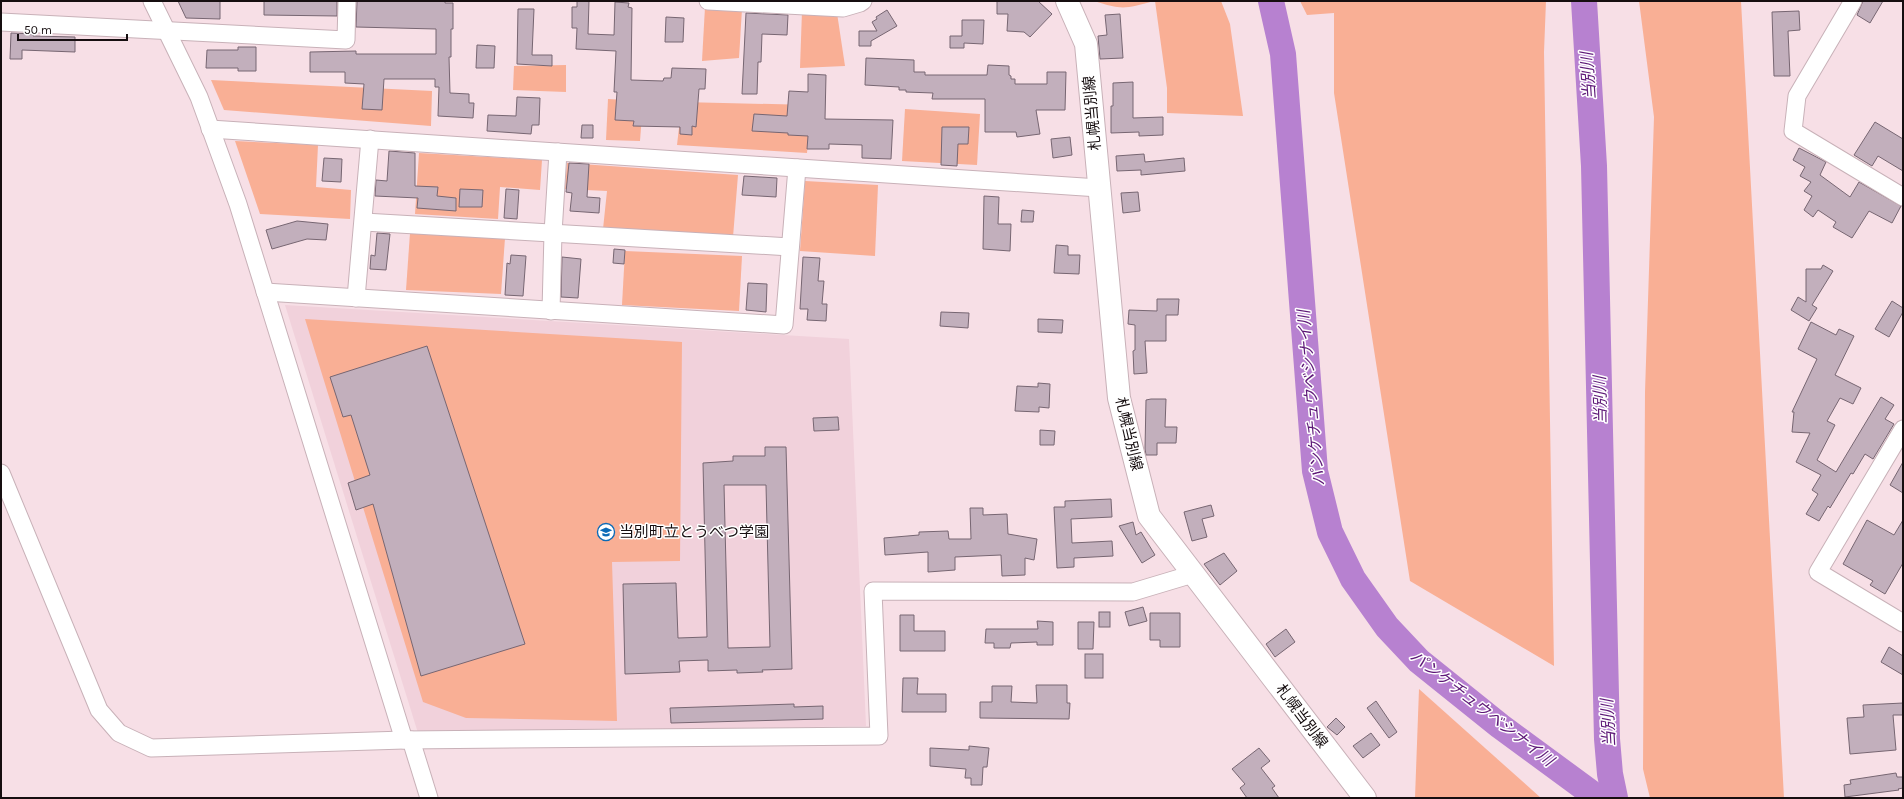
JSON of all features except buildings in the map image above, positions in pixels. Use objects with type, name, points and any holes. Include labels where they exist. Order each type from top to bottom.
[{"type":"main road","name":"札幌当別線","points":[[1067,1],[1086,44],[1119,398],[1149,516],[1365,798]]},
{"type":"street","points":[[152,1],[199,97],[238,204],[408,740],[428,798]]},
{"type":"street","points":[[1,22],[167,32],[346,40],[347,1]]},
{"type":"street","points":[[708,1],[843,8],[860,4],[863,1]]},
{"type":"street","points":[[1853,1],[1797,96],[1793,131],[1903,197]]},
{"type":"street","points":[[210,129],[1099,188]]},
{"type":"street","points":[[356,298],[364,222],[370,139]]},
{"type":"street","points":[[551,311],[553,233],[558,152]]},
{"type":"street","points":[[265,292],[784,325],[797,168]]},
{"type":"street","points":[[364,222],[790,247]]},
{"type":"street","points":[[1902,620],[1818,572],[1903,429]]},
{"type":"street","points":[[1,473],[99,710],[119,733],[151,748],[408,740],[879,736],[873,591],[1133,592],[1193,574]]},
{"type":"shaded area","points":[[1094,1],[1154,1],[1130,7],[1118,7]]},
{"type":"shaded area","points":[[1155,1],[1221,1],[1230,24],[1243,116],[1167,113],[1167,88]]},
{"type":"shaded area","points":[[1300,1],[1546,1],[1544,52],[1554,666],[1410,581],[1334,93],[1334,13],[1307,15]]},
{"type":"shaded area","points":[[1639,1],[1741,1],[1784,798],[1650,798],[1643,769],[1645,392],[1654,117]]},
{"type":"shaded area","points":[[705,7],[742,9],[739,58],[702,61]]},
{"type":"shaded area","points":[[802,11],[837,13],[845,66],[800,68]]},
{"type":"shaded area","points":[[566,65],[566,92],[513,90],[514,66]]},
{"type":"shaded area","points":[[211,80],[432,91],[431,126],[224,110]]},
{"type":"shaded area","points":[[608,99],[643,101],[640,141],[606,140]]},
{"type":"shaded area","points":[[682,102],[811,105],[807,153],[677,145]]},
{"type":"shaded area","points":[[905,109],[980,114],[977,165],[902,161]]},
{"type":"shaded area","points":[[235,141],[318,145],[316,187],[351,190],[350,219],[260,214]]},
{"type":"shaded area","points":[[419,153],[542,160],[540,190],[500,187],[498,219],[415,214]]},
{"type":"shaded area","points":[[567,163],[738,175],[733,237],[603,229],[607,191],[565,189]]},
{"type":"shaded area","points":[[805,181],[878,185],[875,256],[800,251]]},
{"type":"shaded area","points":[[410,233],[505,238],[501,294],[406,290]]},
{"type":"shaded area","points":[[625,251],[742,256],[739,311],[622,305]]},
{"type":"shaded area","name":"当別町立とうべつ学園","points":[[285,305],[849,339],[866,726],[418,733]]},
{"type":"shaded area","points":[[305,319],[682,342],[680,561],[612,562],[617,721],[466,718],[423,702]]},
{"type":"shaded area","points":[[1419,689],[1541,798],[1415,798]]},
{"type":"waterway","name":"パンケチュウベシナイ川","points":[[1271,1],[1283,54],[1315,471],[1330,532],[1353,579],[1387,627],[1419,661],[1500,726],[1598,798]]},
{"type":"waterway","name":"当別川","points":[[1584,1],[1594,166],[1607,739],[1610,774],[1615,798]]},
{"type":"place","name":"当別町立とうべつ学園","points":[[606,532]]}]
